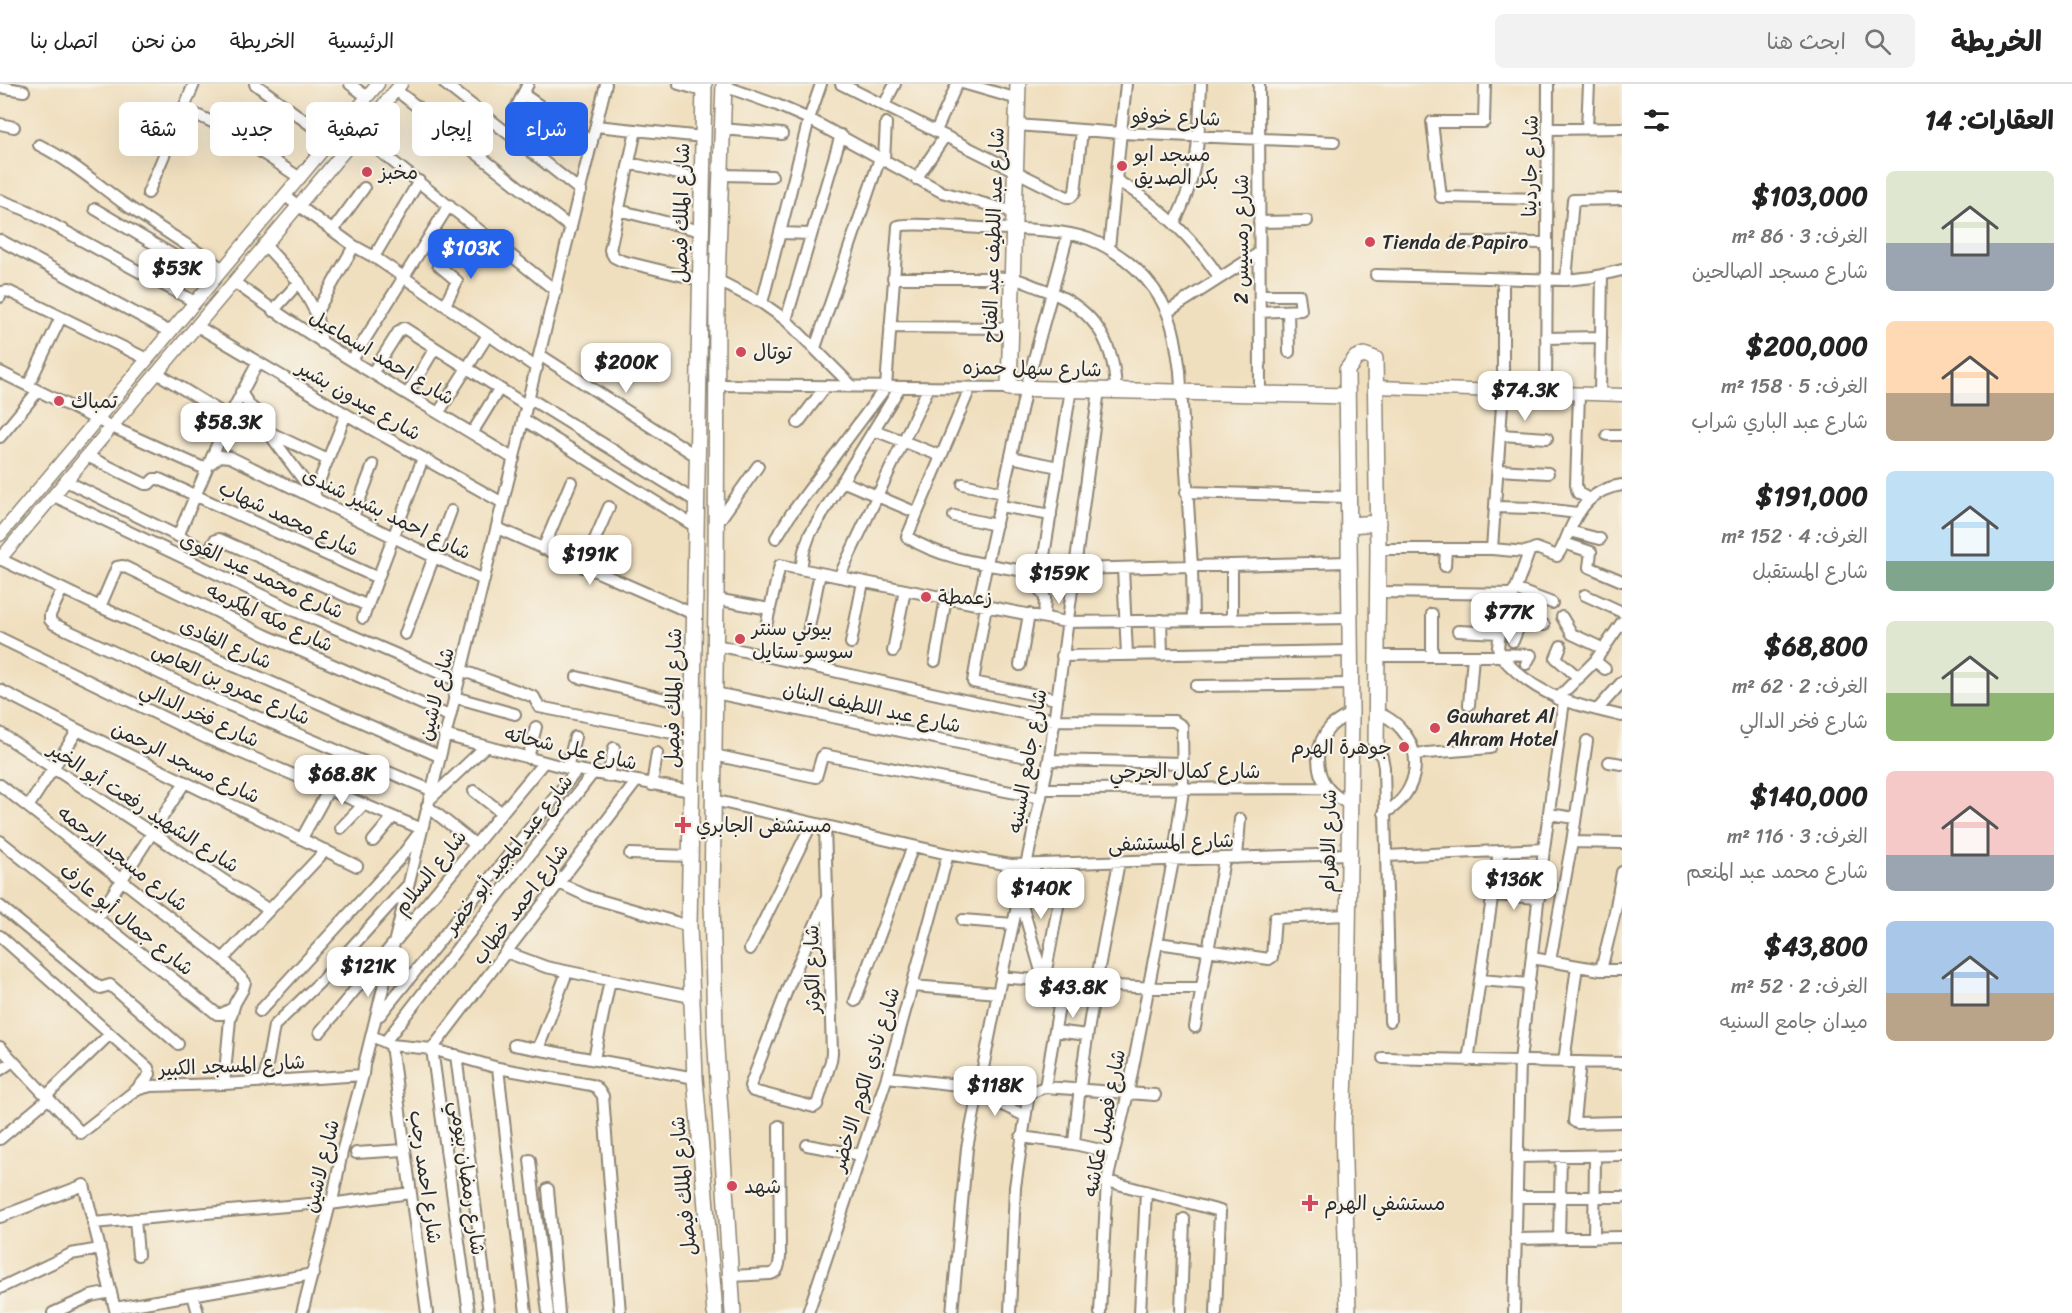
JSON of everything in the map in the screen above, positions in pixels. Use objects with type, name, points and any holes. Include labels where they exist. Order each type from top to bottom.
[{"type":"main road","name":"شارع الملك فيصل","points":[[724,85],[717,280],[716,645],[712,873],[715,1033],[733,1313]]},
{"type":"main road","name":"شارع الملك فيصل","points":[[704,87],[689,926],[695,1078],[715,1313]]},
{"type":"main road","name":"شارع عبد اللطيف عبد الفتاح","points":[[1009,388],[1018,92]]},
{"type":"main road","name":"شارع الاهرام","points":[[1348,1313],[1343,1126],[1351,713],[1347,370],[1360,356],[1375,359],[1376,387]]},
{"type":"main road","points":[[1376,387],[1378,523],[1376,748]]},
{"type":"main road","name":"شارع سهل حمزه","points":[[1009,388],[1347,396]]},
{"type":"main road","points":[[698,419],[716,420]]},
{"type":"main road","points":[[1348,525],[1378,523]]},
{"type":"main road","points":[[689,872],[712,873]]},
{"type":"street","points":[[187,102],[194,84]]},
{"type":"street","points":[[255,84],[306,122]]},
{"type":"street","points":[[350,84],[367,97]]},
{"type":"street","points":[[363,102],[378,84]]},
{"type":"street","points":[[446,84],[581,191]]},
{"type":"street","name":"شارع لاشين","points":[[302,1313],[363,1075],[444,735],[606,84]]},
{"type":"street","points":[[679,84],[704,87]]},
{"type":"street","points":[[762,303],[809,119],[821,84]]},
{"type":"street","points":[[841,84],[1066,197],[1071,197],[1075,192],[1082,131]]},
{"type":"street","points":[[884,105],[895,84]]},
{"type":"street","points":[[916,179],[941,134],[957,84]]},
{"type":"street","points":[[966,84],[1018,92]]},
{"type":"street","points":[[1109,248],[1126,84]]},
{"type":"street","points":[[1175,222],[1192,181],[1199,136],[1201,84]]},
{"type":"street","name":"شارع رمسيس 2","points":[[1259,84],[1260,393]]},
{"type":"street","points":[[1485,84],[1484,122],[1432,121],[1441,197],[1547,199]]},
{"type":"street","name":"شارع جاردينا","points":[[1546,393],[1548,84]]},
{"type":"street","points":[[1587,128],[1589,84]]},
{"type":"street","points":[[724,85],[809,119],[916,179],[956,197],[1014,212]]},
{"type":"street","points":[[0,87],[24,91]]},
{"type":"street","points":[[385,102],[398,87],[571,228]]},
{"type":"street","points":[[526,89],[592,142]]},
{"type":"street","points":[[198,115],[225,128],[300,178]]},
{"type":"street","points":[[815,348],[882,159],[886,123]]},
{"type":"street","points":[[0,124],[14,127]]},
{"type":"street","name":"شارع خوفو","points":[[1017,125],[1082,131],[1334,142]]},
{"type":"street","points":[[596,126],[703,137]]},
{"type":"street","points":[[1548,129],[1622,128]]},
{"type":"street","points":[[722,129],[782,134]]},
{"type":"street","points":[[636,130],[610,250],[614,257],[622,261],[700,280]]},
{"type":"street","points":[[786,320],[841,135]]},
{"type":"street","points":[[39,145],[81,169],[94,182],[123,203],[223,269]]},
{"type":"street","points":[[148,194],[164,156]]},
{"type":"street","points":[[0,535],[318,156]]},
{"type":"street","points":[[0,559],[339,156]]},
{"type":"street","points":[[386,156],[556,291]]},
{"type":"street","points":[[629,163],[702,179]]},
{"type":"street","points":[[720,175],[772,176]]},
{"type":"street","points":[[1116,180],[1137,192],[1175,222],[1206,257],[1220,278]]},
{"type":"street","points":[[374,257],[419,182]]},
{"type":"street","points":[[333,230],[364,188]]},
{"type":"street","points":[[285,196],[354,246],[374,257],[537,368]]},
{"type":"street","points":[[1566,280],[1574,199],[1622,199]]},
{"type":"street","points":[[0,200],[26,210],[195,302]]},
{"type":"street","points":[[352,360],[449,205]]},
{"type":"street","points":[[95,209],[178,258],[185,258],[193,249]]},
{"type":"street","points":[[618,210],[701,231]]},
{"type":"street","points":[[1259,222],[1306,221]]},
{"type":"street","points":[[776,538],[886,387],[897,227],[900,225],[1014,229],[1068,234],[1088,238],[1109,248],[1142,275],[1167,312],[1177,350],[1193,620]]},
{"type":"street","points":[[780,232],[811,234]]},
{"type":"street","points":[[1056,699],[973,682],[987,564],[1026,388],[1068,234]]},
{"type":"street","points":[[0,240],[170,332]]},
{"type":"street","points":[[1457,242],[1547,243]]},
{"type":"street","points":[[264,244],[299,282],[316,313],[322,343]]},
{"type":"street","points":[[316,313],[354,246]]},
{"type":"street","points":[[1167,312],[1259,253]]},
{"type":"street","points":[[438,265],[457,282],[445,305]]},
{"type":"street","points":[[1376,275],[1566,280],[1622,270]]},
{"type":"street","points":[[1600,394],[1602,275]]},
{"type":"street","points":[[893,278],[1012,278],[1068,299],[1082,309],[1100,330],[1112,354],[1116,390]]},
{"type":"street","points":[[1492,549],[1503,391],[1503,279]]},
{"type":"street","points":[[717,280],[762,303],[786,320],[852,386]]},
{"type":"street","name":"شارع احمد اسماعيل","points":[[234,282],[322,343],[514,459]]},
{"type":"street","points":[[273,311],[299,282]]},
{"type":"street","points":[[3,294],[61,317],[147,359]]},
{"type":"street","points":[[1260,296],[1300,296],[1300,311],[1260,312]]},
{"type":"street","points":[[1288,312],[1289,352]]},
{"type":"street","points":[[0,437],[33,388],[61,317]]},
{"type":"street","name":"شارع عبدون بشير","points":[[197,326],[503,503]]},
{"type":"street","points":[[890,327],[1011,328]]},
{"type":"street","points":[[373,372],[401,329],[406,329],[499,389],[528,402],[697,502]]},
{"type":"street","points":[[439,412],[488,335]]},
{"type":"street","points":[[1546,338],[1601,337]]},
{"type":"street","points":[[408,393],[435,348]]},
{"type":"street","points":[[540,355],[698,457]]},
{"type":"street","points":[[178,536],[229,417],[258,362]]},
{"type":"street","name":"شارع احمد بشير شندى","points":[[0,372],[112,427],[201,466],[208,465],[220,456],[230,457],[484,580]]},
{"type":"street","points":[[157,373],[229,417]]},
{"type":"street","name":"شارع سهل حمزه","points":[[716,385],[1009,388]]},
{"type":"street","points":[[798,423],[826,386]]},
{"type":"street","points":[[801,569],[810,534],[900,387]]},
{"type":"street","points":[[839,577],[929,387]]},
{"type":"street","points":[[1376,387],[1622,395]]},
{"type":"street","points":[[970,388],[907,537],[936,552],[1041,574]]},
{"type":"street","points":[[472,433],[499,389]]},
{"type":"street","points":[[1044,617],[1045,597],[1040,589],[1041,574],[1071,389]]},
{"type":"street","name":"شارع جامع السنيه","points":[[952,1313],[967,1148],[1001,977],[1049,760],[1099,390]]},
{"type":"street","points":[[241,392],[316,497]]},
{"type":"street","points":[[1579,394],[1576,485],[1578,493],[1589,499]]},
{"type":"street","points":[[316,497],[346,414]]},
{"type":"street","points":[[524,420],[696,527]]},
{"type":"street","points":[[874,430],[941,456]]},
{"type":"street","points":[[268,432],[328,460]]},
{"type":"street","points":[[1500,435],[1547,438]]},
{"type":"street","points":[[1606,435],[1622,435]]},
{"type":"street","name":"شارع محمد شهاب","points":[[87,456],[144,484],[149,484],[158,478],[378,578]]},
{"type":"street","points":[[1011,457],[1058,467]]},
{"type":"street","points":[[363,618],[423,458]]},
{"type":"street","points":[[353,517],[373,465]]},
{"type":"street","points":[[716,525],[758,466]]},
{"type":"street","points":[[1498,470],[1548,473]]},
{"type":"street","points":[[66,481],[208,550],[215,540],[219,539],[368,606]]},
{"type":"street","points":[[842,481],[917,513]]},
{"type":"street","points":[[543,549],[571,482]]},
{"type":"street","points":[[963,484],[1003,493]]},
{"type":"street","points":[[1378,549],[1492,549],[1529,552],[1536,548],[1557,556],[1577,513],[1589,499],[1608,488],[1622,485]]},
{"type":"street","points":[[1186,492],[1348,497]]},
{"type":"street","name":"شارع محمد عبد القوى","points":[[54,496],[295,611],[460,675],[534,697],[539,706],[693,737]]},
{"type":"street","points":[[1000,506],[1051,514]]},
{"type":"street","points":[[583,567],[609,507]]},
{"type":"street","points":[[1495,507],[1536,508],[1577,513]]},
{"type":"street","points":[[405,634],[451,511]]},
{"type":"street","points":[[954,516],[996,525]]},
{"type":"street","points":[[497,528],[696,615]]},
{"type":"street","points":[[1569,531],[1600,539]]},
{"type":"street","points":[[1564,543],[1591,552],[1589,567],[1622,581]]},
{"type":"street","points":[[1445,566],[1446,549]]},
{"type":"street","points":[[1529,552],[1500,633],[1500,655],[1530,684],[1561,700],[1622,716]]},
{"type":"street","name":"شارع الفادى","points":[[0,559],[100,607],[439,756]]},
{"type":"street","points":[[1074,569],[1349,562]]},
{"type":"street","name":"شارع مكه المكرمه","points":[[100,607],[117,567],[123,566],[324,662],[449,716]]},
{"type":"street","points":[[766,626],[779,566],[1066,622],[1350,618]]},
{"type":"street","points":[[1232,566],[1232,619]]},
{"type":"street","points":[[1122,568],[1127,655]]},
{"type":"street","points":[[808,632],[820,573]]},
{"type":"street","points":[[851,643],[863,582]]},
{"type":"street","name":"شارع عمرو بن العاص","points":[[62,589],[50,615],[50,620],[54,624],[429,799],[476,845]]},
{"type":"street","points":[[893,651],[905,590]]},
{"type":"street","points":[[1378,592],[1514,592],[1552,603]]},
{"type":"street","points":[[1585,595],[1622,612]]},
{"type":"street","points":[[935,661],[946,598]]},
{"type":"street","points":[[716,599],[769,609]]},
{"type":"street","points":[[1507,613],[1544,625]]},
{"type":"street","points":[[1020,665],[1029,614]]},
{"type":"street","points":[[1432,614],[1432,656]]},
{"type":"street","points":[[1562,617],[1573,635],[1604,649]]},
{"type":"street","points":[[1513,641],[1522,619]]},
{"type":"street","points":[[1161,620],[1162,654]]},
{"type":"street","points":[[1514,1313],[1520,1061],[1561,700],[1595,661],[1622,622]]},
{"type":"street","points":[[1458,631],[1500,633]]},
{"type":"street","name":"شارع فخر الدالي","points":[[0,638],[206,738],[422,829]]},
{"type":"street","points":[[716,645],[1054,720]]},
{"type":"street","points":[[1561,646],[1556,658],[1579,678]]},
{"type":"street","points":[[1062,656],[1350,651]]},
{"type":"street","points":[[1377,656],[1532,656],[1526,664]]},
{"type":"street","points":[[1469,705],[1473,656]]},
{"type":"street","points":[[1595,661],[1605,669]]},
{"type":"street","points":[[577,677],[693,705]]},
{"type":"street","points":[[1597,710],[1622,682]]},
{"type":"street","points":[[1196,686],[1351,684]]},
{"type":"street","name":"شارع مسجد الرحمن","points":[[0,690],[357,866]]},
{"type":"street","name":"شارع عبد اللطيف البنان","points":[[715,693],[1022,756]]},
{"type":"street","points":[[454,697],[515,714]]},
{"type":"street","points":[[1375,711],[1402,729],[1412,746],[1415,765],[1411,786],[1399,804],[1384,813]]},
{"type":"street","points":[[1350,805],[1328,788],[1319,769],[1319,747],[1329,729],[1351,713]]},
{"type":"street","name":"شارع فصيل عكاشه","points":[[1054,720],[1174,721],[1183,728],[1183,789],[1173,861],[1128,1093],[1107,1181],[1100,1313]]},
{"type":"street","points":[[528,758],[536,727]]},
{"type":"street","points":[[28,807],[78,730]]},
{"type":"street","name":"شارع الشهيد رفعت أبو الخير","points":[[0,733],[269,910]]},
{"type":"street","name":"شارع على شحاته","points":[[444,735],[572,769],[691,791]]},
{"type":"street","points":[[377,1018],[572,769],[575,737]]},
{"type":"street","points":[[1550,961],[1572,842],[1587,741]]},
{"type":"street","points":[[429,799],[485,747]]},
{"type":"street","points":[[608,776],[614,748]]},
{"type":"street","points":[[1376,748],[1383,762],[1390,1021]]},
{"type":"street","points":[[1414,754],[1490,748]]},
{"type":"street","points":[[652,785],[657,753]]},
{"type":"street","name":"شارع كمال الجرحي","points":[[714,755],[816,777],[822,756],[825,754],[1042,794],[1183,789],[1328,788]]},
{"type":"street","points":[[1049,760],[1183,763]]},
{"type":"street","name":"شارع السلام","points":[[320,1032],[544,762]]},
{"type":"street","points":[[1609,762],[1622,764]]},
{"type":"street","name":"شارع عبد المجيد أبو خضر","points":[[388,1043],[593,773]]},
{"type":"street","points":[[97,918],[185,782]]},
{"type":"street","name":"شارع احمد خطاب","points":[[432,1048],[636,782]]},
{"type":"street","name":"شارع مسجد الرحمه","points":[[0,785],[223,959],[243,978],[243,989],[233,1008]]},
{"type":"street","points":[[302,838],[329,789]]},
{"type":"street","points":[[474,791],[502,813]]},
{"type":"street","name":"شارع المستشفى","points":[[713,800],[948,855],[1003,865],[1349,854]]},
{"type":"street","points":[[341,828],[364,804]]},
{"type":"street","points":[[1549,814],[1575,818]]},
{"type":"street","points":[[373,841],[393,817]]},
{"type":"street","points":[[1237,858],[1240,819]]},
{"type":"street","points":[[750,949],[812,823]]},
{"type":"street","name":"شارع الكوثر","points":[[825,826],[828,895],[831,1057],[816,1106],[813,1107],[750,1089],[789,985],[828,895]]},
{"type":"street","points":[[260,1011],[400,858],[422,829]]},
{"type":"street","name":"شارع جمال أبو عارف","points":[[0,841],[217,1014],[233,1008]]},
{"type":"street","points":[[1572,842],[1622,843]]},
{"type":"street","points":[[855,1001],[913,846]]},
{"type":"street","points":[[1386,856],[1544,849]]},
{"type":"street","points":[[223,959],[326,850]]},
{"type":"street","points":[[1468,1061],[1499,850]]},
{"type":"street","points":[[630,854],[690,856]]},
{"type":"street","name":"شارع نادي الكوم الاخضر","points":[[808,1313],[887,1077],[948,855]]},
{"type":"street","points":[[1195,1027],[1224,859]]},
{"type":"street","points":[[1074,1144],[1078,1090],[1119,862]]},
{"type":"street","points":[[1044,981],[1066,864]]},
{"type":"street","points":[[1601,970],[1619,912],[1622,872]]},
{"type":"street","points":[[559,883],[589,897],[689,926]]},
{"type":"street","points":[[264,1082],[276,1023],[319,983],[408,885]]},
{"type":"street","points":[[1020,895],[1044,981]]},
{"type":"street","points":[[1492,895],[1539,898]]},
{"type":"street","points":[[0,906],[100,988],[110,985],[178,1044]]},
{"type":"street","points":[[1158,943],[1269,959],[1272,957],[1275,917],[1348,915]]},
{"type":"street","points":[[963,920],[1013,924]]},
{"type":"street","points":[[0,936],[149,1070],[148,1077],[136,1090]]},
{"type":"street","points":[[506,952],[536,964],[567,972],[691,997]]},
{"type":"street","points":[[1532,958],[1601,970],[1622,970]]},
{"type":"street","points":[[1564,1062],[1577,966]]},
{"type":"street","points":[[538,1049],[567,972]]},
{"type":"street","points":[[1001,977],[1095,986],[1202,988]]},
{"type":"street","points":[[594,1059],[609,980]]},
{"type":"street","points":[[1480,980],[1529,984]]},
{"type":"street","points":[[1045,1088],[1064,983]]},
{"type":"street","points":[[913,986],[998,993]]},
{"type":"street","points":[[224,1084],[233,1008]]},
{"type":"street","points":[[1055,1031],[1087,1035]]},
{"type":"street","points":[[0,1139],[48,1097],[110,1034]]},
{"type":"street","points":[[372,1036],[388,1043],[432,1048],[498,1068],[591,1085],[600,1091],[603,1101],[620,1313]]},
{"type":"street","name":"شارع احمد رجب","points":[[388,1043],[427,1313]]},
{"type":"street","points":[[514,1045],[695,1078]]},
{"type":"street","points":[[0,1047],[48,1097]]},
{"type":"street","name":"شارع رمضان بيومي","points":[[432,1048],[469,1313]]},
{"type":"street","points":[[456,1056],[489,1313]]},
{"type":"street","points":[[1383,1058],[1622,1063]]},
{"type":"street","points":[[0,1070],[13,1060]]},
{"type":"street","points":[[1580,1062],[1574,1121],[1579,1123],[1622,1122]]},
{"type":"street","points":[[498,1068],[526,1313]]},
{"type":"street","name":"شارع المسجد الكبير","points":[[48,1097],[81,1133],[136,1090],[151,1086],[264,1082],[363,1075]]},
{"type":"street","points":[[887,1077],[978,1091],[1029,1093],[1045,1088],[1155,1095]]},
{"type":"street","points":[[978,1091],[1025,1116]]},
{"type":"street","points":[[1010,1313],[1014,1196],[1029,1093]]},
{"type":"street","points":[[731,1276],[770,1274],[775,1273],[778,1269],[780,1257],[779,1126]]},
{"type":"street","points":[[1022,1137],[1074,1144],[1114,1153]]},
{"type":"street","points":[[807,1145],[861,1155]]},
{"type":"street","points":[[356,1153],[404,1150]]},
{"type":"street","points":[[1518,1158],[1622,1155]]},
{"type":"street","points":[[1559,1238],[1562,1156]]},
{"type":"street","points":[[1594,1238],[1595,1156]]},
{"type":"street","points":[[530,1160],[548,1313]]},
{"type":"street","points":[[1107,1181],[1220,1211],[1216,1313]]},
{"type":"street","points":[[0,1217],[84,1185],[115,1311],[193,1294],[313,1274]]},
{"type":"street","points":[[548,1189],[559,1313]]},
{"type":"street","points":[[1140,1313],[1146,1191]]},
{"type":"street","points":[[93,1223],[331,1203],[410,1193]]},
{"type":"street","points":[[1517,1197],[1622,1197]]},
{"type":"street","points":[[1181,1313],[1184,1219]]},
{"type":"street","points":[[135,1220],[138,1255]]},
{"type":"street","points":[[1515,1239],[1622,1237]]},
{"type":"street","points":[[0,1288],[71,1254],[100,1249]]},
{"type":"street","points":[[54,1313],[91,1296],[111,1293]]},
{"type":"street","points":[[193,1294],[198,1313]]},
{"type":"place","name":"مسجد ابو بكر الصديق","points":[[1122,166]]},
{"type":"place","name":"مخبز","points":[[367,172]]},
{"type":"place","name":"Tienda de Papiro","points":[[1370,242]]},
{"type":"place","name":"توتال","points":[[741,352]]},
{"type":"place","name":"تمباك","points":[[59,401]]},
{"type":"place","name":"زعمطة","points":[[926,597]]},
{"type":"place","name":"بيوتي سنتر سوسو ستايل","points":[[740,639]]},
{"type":"place","name":"Gawharet Al Ahram Hotel","points":[[1435,728]]},
{"type":"place","name":"جوهرة الهرم","points":[[1404,747]]},
{"type":"place","name":"مستشفى الجابري","points":[[683,825]]},
{"type":"place","name":"شهد","points":[[732,1186]]},
{"type":"place","name":"مستشفي الهرم","points":[[1310,1203]]}]
